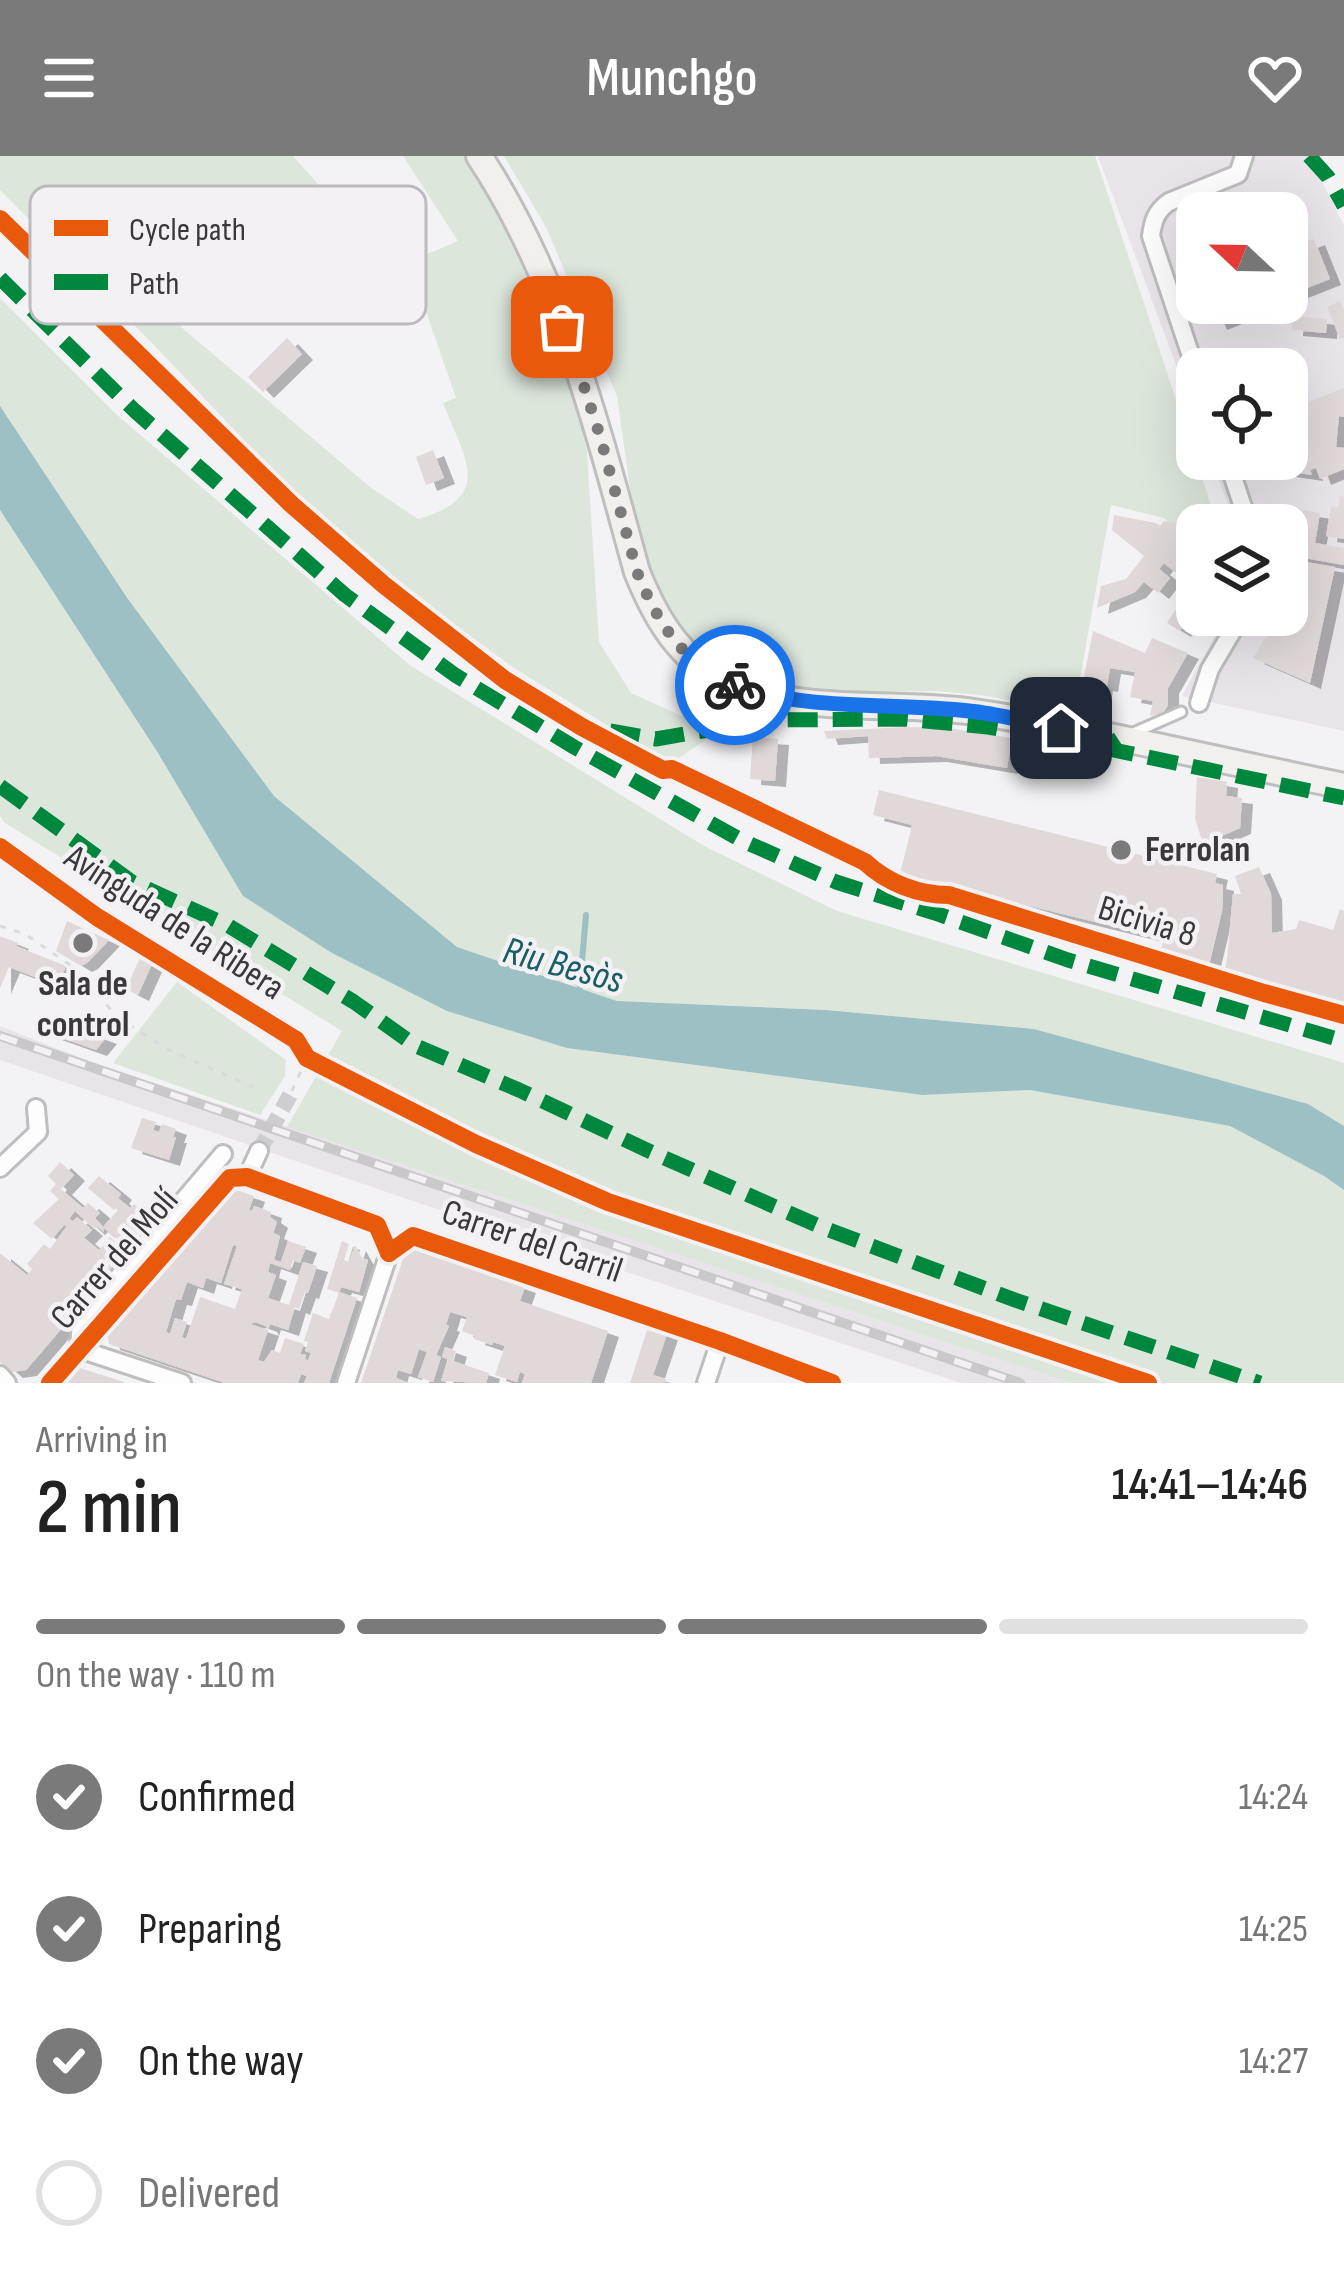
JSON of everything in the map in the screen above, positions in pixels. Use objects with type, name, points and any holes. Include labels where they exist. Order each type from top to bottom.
[{"type":"street","points":[[479,156],[529,247],[578,368],[650,603],[690,658],[726,681],[780,697],[970,711],[1344,786]]},
{"type":"street","points":[[1188,348],[1151,236],[1153,220],[1169,202],[1238,175],[1244,156]]},
{"type":"street","points":[[1190,708],[1230,636]]},
{"type":"street","points":[[0,1168],[38,1132],[36,1108]]},
{"type":"street","name":"Carrer del Molí","points":[[50,1383],[239,1178],[259,1150]]},
{"type":"street","name":"Carrer del Molí","points":[[79,1349],[81,1321],[223,1154]]},
{"type":"street","name":"Carrer del Carril","points":[[239,1178],[377,1225],[389,1253],[413,1236],[832,1383]]},
{"type":"street","points":[[346,1383],[389,1253]]},
{"type":"street","points":[[706,1383],[720,1341]]},
{"type":"street","points":[[79,1349],[182,1383]]},
{"type":"street","points":[[0,1375],[7,1383]]},
{"type":"lane","points":[[1118,739],[1190,708]]},
{"type":"path","points":[[0,219],[30,248]]},
{"type":"path","points":[[107,324],[291,504],[505,680],[663,770],[672,769],[865,862],[876,873],[931,895]]},
{"type":"path","points":[[0,926],[25,934],[74,967],[119,1018],[169,1050],[253,1087]]},
{"type":"shaded area","points":[[0,156],[293,156],[320,186],[30,186],[30,220],[0,190]]},
{"type":"shaded area","points":[[403,156],[465,156],[493,195],[576,397],[587,452],[599,642],[631,693],[717,732],[670,764],[514,668],[412,593],[296,495],[133,324],[177,324],[370,487],[418,519],[442,510],[466,487],[468,474],[443,403],[456,398],[426,311],[426,255],[458,241]]},
{"type":"shaded area","points":[[504,156],[1095,156],[1176,400],[1176,480],[1203,480],[1211,504],[1176,504],[1176,529],[1164,518],[1111,505],[1074,712],[980,695],[810,692],[707,676],[674,659],[650,630],[617,396],[546,227]]},
{"type":"shaded area","points":[[1098,156],[1307,156],[1344,226],[1344,731],[1182,696],[1215,636],[1308,636],[1308,504],[1228,504],[1219,480],[1308,480],[1308,348],[1176,348],[1176,365]]},
{"type":"shaded area","points":[[0,298],[117,415],[411,666],[704,846],[837,911],[1344,1063],[1344,1126],[1308,1104],[1034,1029],[826,1010],[617,1001],[457,947],[274,796],[128,599],[0,406]]},
{"type":"shaded area","points":[[0,510],[158,753],[243,895],[567,1048],[922,1095],[1030,1090],[1230,1126],[1344,1190],[1344,1383],[1071,1383],[287,1127],[342,1031],[0,816]]},
{"type":"shaded area","points":[[177,982],[286,1060],[285,1076],[260,1115],[113,1063]]},
{"type":"shaded area","points":[[0,1026],[96,1064],[1071,1383],[961,1383],[419,1203],[0,1060]]},
{"type":"water","points":[[0,406],[128,599],[274,796],[457,947],[617,1001],[826,1010],[1034,1029],[1308,1104],[1344,1126],[1344,1190],[1230,1126],[1030,1090],[922,1095],[567,1048],[447,1011],[332,953],[243,896],[158,753],[0,510]]},
{"type":"building","points":[[1314,239],[1330,279],[1308,288],[1308,241]]},
{"type":"building","points":[[1340,301],[1344,338],[1340,339],[1327,307]]},
{"type":"building","points":[[1308,317],[1327,319],[1326,333],[1292,330],[1292,324],[1308,324]]},
{"type":"building","points":[[287,338],[302,354],[263,392],[248,377]]},
{"type":"building","points":[[1344,388],[1344,417],[1339,416],[1336,447],[1344,448],[1344,469],[1320,479],[1316,468],[1308,474],[1308,402]]},
{"type":"building","points":[[433,450],[444,478],[426,485],[416,457]]},
{"type":"building","points":[[1340,496],[1344,497],[1344,539],[1326,536],[1331,506],[1338,507]]},
{"type":"building","points":[[1308,511],[1320,513],[1315,543],[1344,548],[1344,565],[1308,559]]},
{"type":"building","points":[[1114,515],[1160,526],[1164,521],[1176,523],[1176,573],[1164,563],[1159,569],[1170,578],[1158,593],[1144,582],[1135,592],[1097,608],[1101,586],[1126,579],[1144,556],[1112,530]]},
{"type":"building","points":[[1308,562],[1335,567],[1310,683],[1253,658],[1266,636],[1308,636]]},
{"type":"building","points":[[1093,631],[1145,653],[1152,638],[1188,653],[1168,688],[1163,713],[1150,716],[1153,701],[1130,697],[1135,672],[1110,668],[1097,714],[1077,713]]},
{"type":"building","points":[[947,728],[1079,751],[1076,767],[1025,756],[1026,748],[1011,745],[1007,768],[936,756],[869,758],[868,736],[827,739],[824,731]]},
{"type":"building","points":[[753,737],[778,739],[775,781],[750,779]]},
{"type":"building","points":[[1197,777],[1227,782],[1226,796],[1242,798],[1240,828],[1203,844],[1195,818]]},
{"type":"building","points":[[879,790],[1217,874],[1215,883],[1223,885],[1222,911],[1209,965],[1160,953],[1164,939],[900,874],[912,825],[873,815]]},
{"type":"building","points":[[1259,867],[1271,894],[1272,933],[1296,929],[1299,920],[1333,930],[1340,909],[1344,911],[1344,1008],[1223,978],[1233,894],[1241,894],[1235,876]]},
{"type":"building","name":"Sala de control","points":[[67,921],[109,940],[81,966],[56,951]]},
{"type":"building","points":[[0,936],[66,966],[58,986],[9,967],[0,988]]},
{"type":"building","points":[[140,958],[152,964],[138,995],[126,989]]},
{"type":"building","points":[[53,1019],[106,1038],[96,1050],[48,1033]]},
{"type":"building","points":[[142,1118],[156,1122],[153,1130],[159,1132],[162,1124],[176,1129],[169,1160],[131,1148]]},
{"type":"building","points":[[60,1162],[74,1175],[61,1189],[83,1208],[88,1203],[100,1213],[95,1218],[104,1232],[75,1211],[69,1219],[77,1217],[92,1230],[84,1238],[99,1250],[110,1237],[127,1253],[127,1259],[121,1266],[118,1263],[26,1370],[12,1372],[0,1362],[0,1253],[27,1275],[32,1269],[27,1264],[44,1244],[50,1249],[67,1226],[52,1239],[33,1223],[59,1199],[50,1191],[56,1184],[48,1176]]},
{"type":"building","points":[[99,1176],[121,1194],[118,1198],[130,1208],[134,1204],[154,1222],[130,1250],[103,1227],[118,1210],[88,1188]]},
{"type":"building","points":[[231,1188],[254,1196],[249,1210],[254,1206],[271,1212],[277,1222],[273,1233],[280,1236],[274,1260],[281,1262],[288,1241],[306,1247],[300,1263],[293,1260],[290,1270],[270,1263],[268,1272],[276,1275],[268,1298],[289,1305],[303,1262],[317,1266],[288,1330],[270,1324],[258,1360],[264,1362],[272,1350],[280,1353],[285,1338],[304,1344],[300,1354],[308,1361],[311,1353],[305,1351],[308,1342],[304,1341],[313,1313],[329,1319],[339,1293],[327,1289],[342,1241],[349,1244],[344,1260],[349,1262],[355,1245],[368,1260],[359,1292],[341,1287],[339,1292],[357,1298],[329,1383],[304,1383],[307,1376],[301,1374],[298,1383],[225,1383],[109,1344],[107,1334]],"holes":[[[233,1245],[237,1246],[224,1284],[242,1289],[235,1309],[200,1297],[186,1339],[182,1337],[187,1322],[175,1318],[170,1334],[166,1332],[187,1282],[203,1288],[206,1278],[221,1283]]]},
{"type":"building","points":[[415,1249],[525,1287],[520,1301],[608,1331],[591,1383],[522,1383],[525,1374],[520,1372],[517,1382],[495,1375],[505,1346],[474,1339],[462,1331],[467,1317],[450,1312],[433,1382],[418,1377],[427,1352],[419,1349],[411,1374],[398,1370],[396,1378],[409,1383],[361,1383],[404,1256]]},
{"type":"building","points":[[648,1327],[667,1334],[653,1375],[666,1379],[665,1383],[630,1383]]},
{"type":"building","points":[[445,1347],[456,1351],[453,1361],[489,1373],[486,1383],[441,1381],[448,1359],[442,1357]]},
{"type":"building","points":[[80,1368],[124,1382],[124,1383],[67,1383]]},
{"type":"waterway","name":"Riu Besòs","points":[[579,996],[586,915]]},
{"type":"tunnel","points":[[259,1151],[290,1095]]},
{"type":"railway","points":[[0,1036],[1020,1383]]},
{"type":"marked path","points":[[1309,156],[1344,206]]},
{"type":"marked path","points":[[0,278],[30,308]]},
{"type":"marked path","points":[[47,324],[135,411],[345,595],[455,675],[741,840],[836,882],[1068,960],[1344,1041]]},
{"type":"marked path","points":[[610,731],[656,739],[767,720],[905,719],[988,727],[1104,748],[1118,739]]},
{"type":"marked path","points":[[1104,748],[1344,798]]},
{"type":"marked path","points":[[0,786],[132,882],[229,926],[416,1046],[821,1227],[1015,1300],[1260,1383]]},
{"type":"cycle path","name":"Bicivia 8","points":[[0,219],[30,248]]},
{"type":"cycle path","name":"Bicivia 8","points":[[107,324],[291,504],[384,585],[505,680],[582,727],[663,770],[672,769],[865,862],[904,886],[949,895],[1344,1015]]},
{"type":"cycle path","name":"Avinguda de la Ribera","points":[[0,847],[97,917],[296,1040],[307,1058]]},
{"type":"cycle path","points":[[307,1058],[476,1144],[608,1202],[1148,1383]]},
{"type":"cycle path","points":[[50,1383],[230,1178],[247,1177],[377,1225],[389,1253]]},
{"type":"cycle path","points":[[389,1253],[413,1236],[832,1383]]},
{"type":"way so far","points":[[562,327],[600,436],[637,572],[657,618],[690,658],[735,685]]},
{"type":"place","name":"Ferrolan","points":[[1121,850]]},
{"type":"place","name":"Sala de control","points":[[83,943]]},
{"type":"route","points":[[735,685],[780,697],[970,711],[1061,728]]}]
